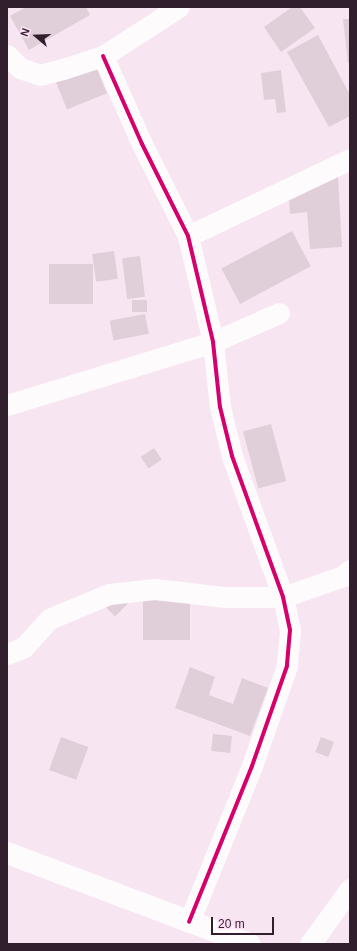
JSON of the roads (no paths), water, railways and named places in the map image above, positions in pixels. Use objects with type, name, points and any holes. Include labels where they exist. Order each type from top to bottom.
[{"type":"highway","points":[[7,853],[249,944]]},
{"type":"street","points":[[7,55],[20,68],[40,74],[103,56],[179,7]]},
{"type":"street","points":[[103,56],[142,144],[188,236],[213,342],[220,407],[232,456],[283,597],[290,630],[287,666],[252,766],[189,922]]},
{"type":"street","points":[[188,236],[350,159]]},
{"type":"street","points":[[7,405],[213,342],[279,314]]},
{"type":"street","points":[[7,654],[24,647],[48,619],[109,594],[155,589],[224,597],[283,597],[343,576],[350,570]]},
{"type":"street","points":[[310,944],[350,889]]}]
